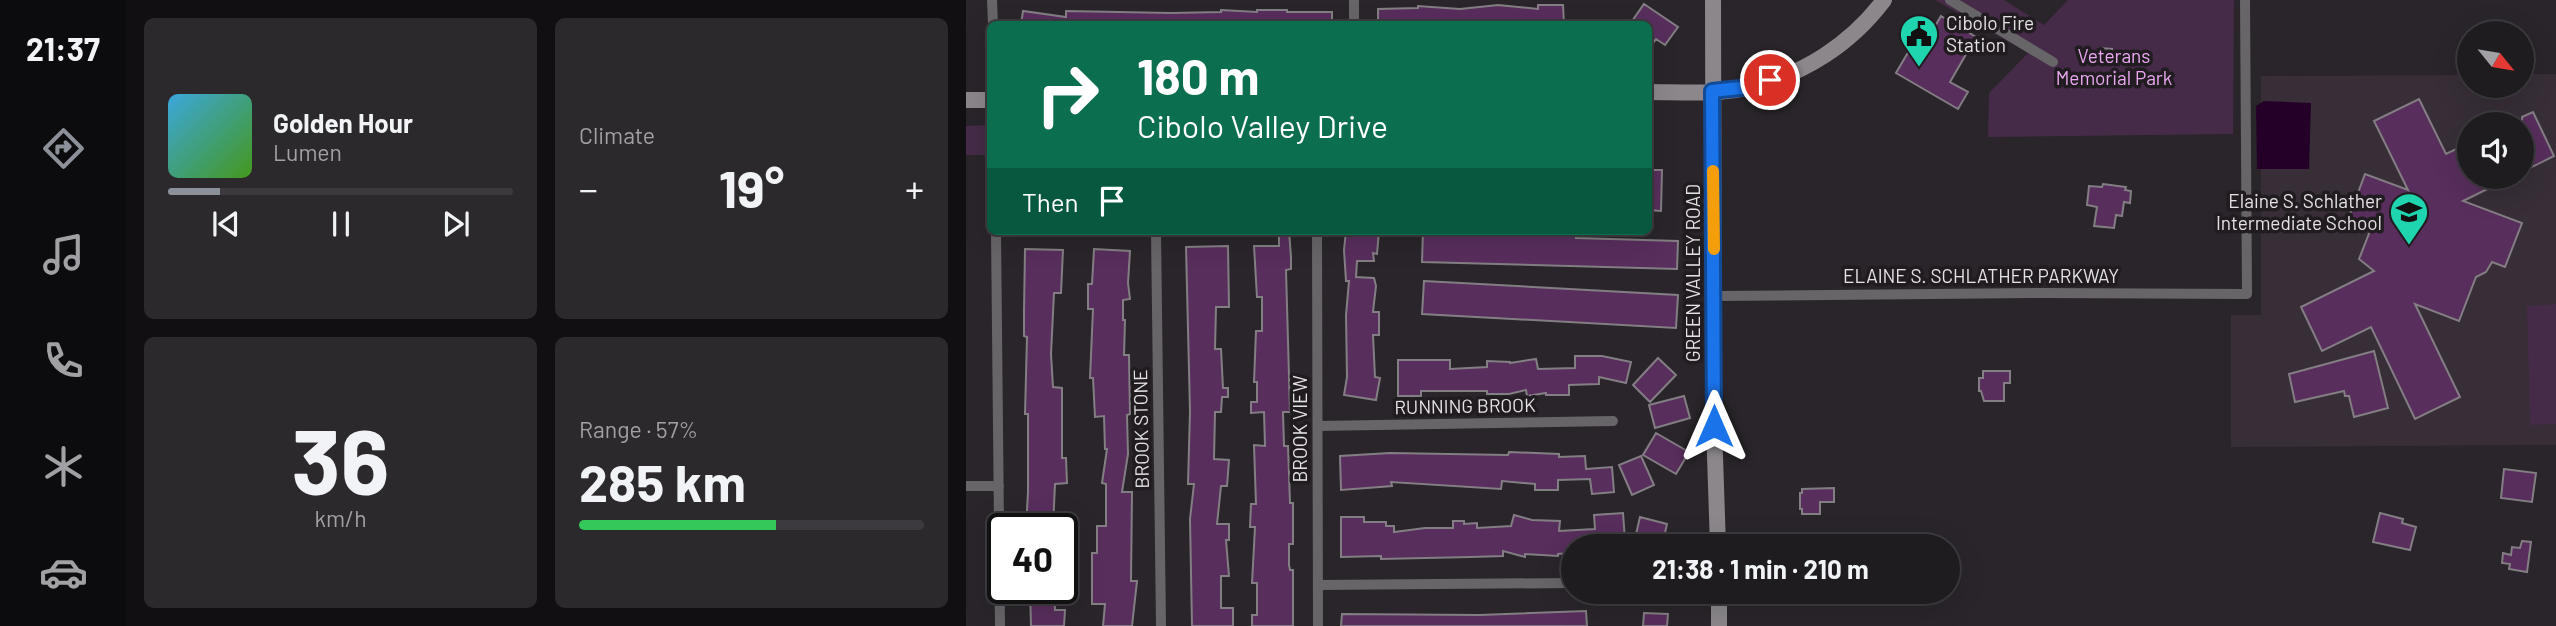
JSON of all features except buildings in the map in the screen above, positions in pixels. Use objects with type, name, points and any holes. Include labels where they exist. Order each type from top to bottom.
[{"type":"street","points":[[992,0],[993,21]]},
{"type":"street","points":[[1354,0],[1354,21]]},
{"type":"street","name":"GREEN VALLEY ROAD","points":[[1713,0],[1714,426],[1718,534]]},
{"type":"street","points":[[1652,92],[1750,87],[1790,74],[1816,62],[1861,27],[1884,0]]},
{"type":"street","points":[[1950,0],[2053,62]]},
{"type":"street","name":"ELAINE S. SCHLATHER PARKWAY","points":[[1715,296],[2247,294],[2245,0]]},
{"type":"street","points":[[966,100],[987,100]]},
{"type":"street","points":[[996,235],[1000,626]]},
{"type":"street","name":"BROOK STONE","points":[[1156,235],[1161,626]]},
{"type":"street","name":"BROOK VIEW","points":[[1317,235],[1318,626]]},
{"type":"street","name":"RUNNING BROOK","points":[[1318,426],[1613,421]]},
{"type":"street","points":[[966,486],[999,486]]},
{"type":"street","points":[[1318,586],[1561,583]]},
{"type":"street","points":[[1719,604],[1719,626]]},
{"type":"shaded area","name":"Elaine S. Schlather Intermediate School","points":[[2534,74],[2556,74],[2556,445],[2231,447],[2231,315],[2261,315],[2261,76],[2457,75],[2457,98],[2534,98]]},
{"type":"shaded area","points":[[2264,101],[2311,103],[2309,169],[2257,169],[2256,106]]},
{"type":"green space","name":"Veterans Memorial Park","points":[[1935,0],[2004,0],[2044,25],[2068,0],[2234,0],[2233,134],[1988,137],[1989,93],[2028,53]]},
{"type":"green space","points":[[987,125],[987,155],[966,155],[966,126]]},
{"type":"green space","points":[[2556,304],[2556,424],[2530,425],[2527,306]]},
{"type":"slow traffic","points":[[1713,171],[1714,249]]},
{"type":"place","name":"Cibolo Fire Station","points":[[1919,68]]},
{"type":"place","name":"Elaine S. Schlather Intermediate School","points":[[2409,246]]},
{"type":"route","points":[[1714,426],[1712,91],[1750,87],[1770,80]]}]
